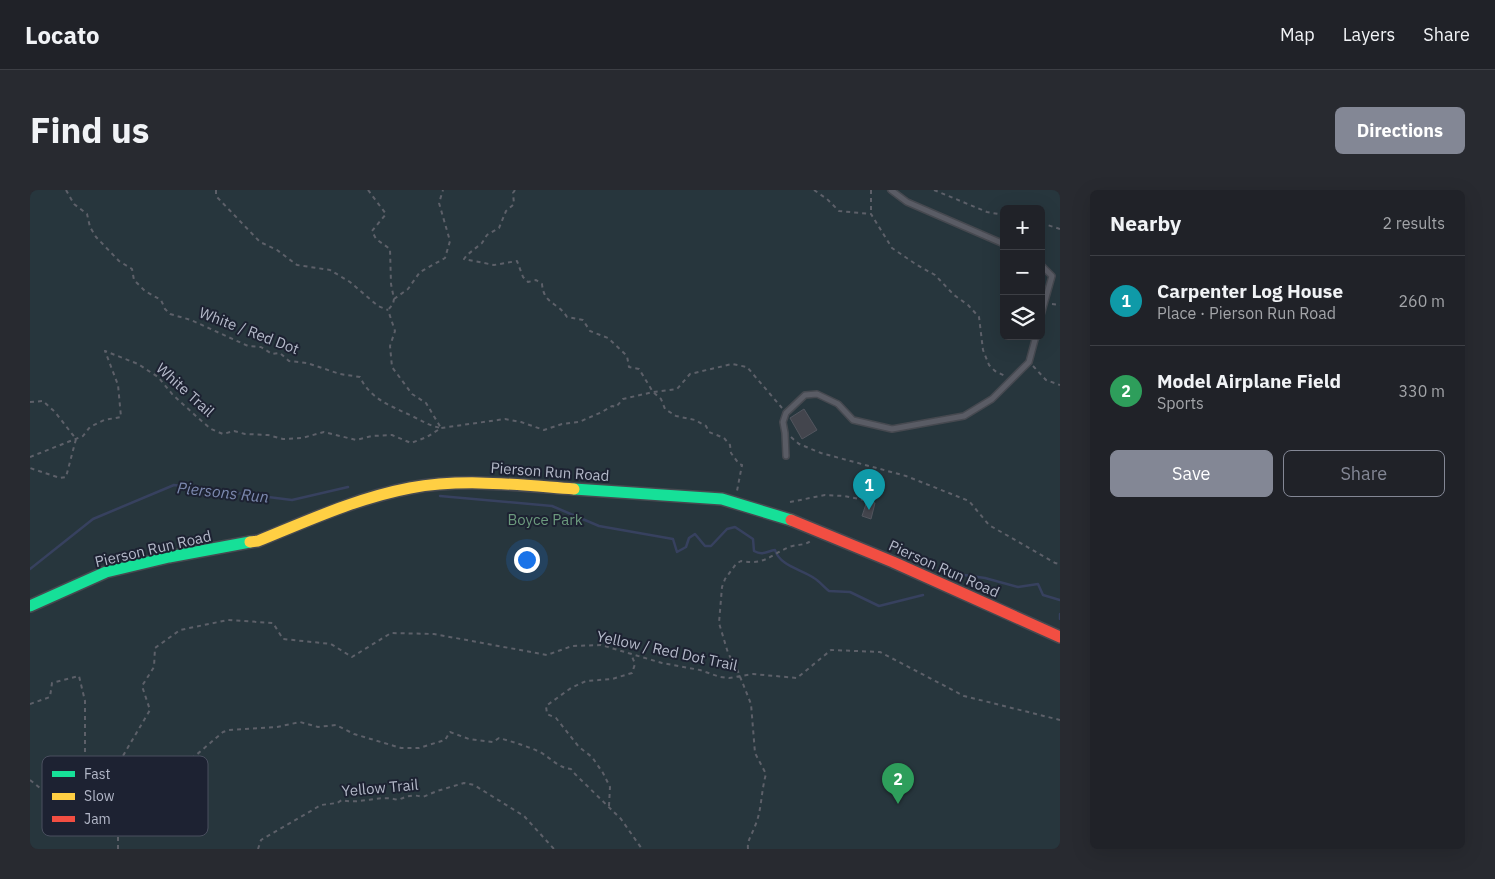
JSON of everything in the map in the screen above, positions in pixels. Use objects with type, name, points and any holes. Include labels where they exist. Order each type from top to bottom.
[{"type":"street","name":"Pierson Run Road","points":[[30,606],[106,572],[169,557],[258,541],[346,505],[410,488],[478,482],[692,496],[734,502],[787,518],[893,562],[1060,637]]},
{"type":"lane","points":[[891,190],[906,202],[1000,242]]},
{"type":"lane","points":[[1045,269],[1052,276],[1045,301]]},
{"type":"lane","points":[[786,456],[783,422],[786,413],[805,395],[818,394],[838,404],[854,420],[892,429],[964,416],[992,399],[1030,362],[1035,340]]},
{"type":"path","name":"White / Red Dot","points":[[66,190],[74,204],[87,214],[90,226],[96,237],[120,261],[132,269],[134,280],[145,291],[161,300],[165,309],[170,314],[191,320],[248,346],[261,347],[272,354],[280,353],[289,361],[307,363],[340,374],[360,377],[364,387],[384,403],[427,424],[441,428]]},
{"type":"path","points":[[216,190],[216,196],[260,242],[277,250],[297,265],[330,270],[350,282],[378,306],[388,310]]},
{"type":"path","points":[[368,190],[386,214],[372,231],[376,238],[390,249],[391,284],[394,299],[393,304],[388,310]]},
{"type":"path","points":[[394,299],[408,290],[420,272],[445,258],[450,241],[442,219],[439,203],[443,190]]},
{"type":"path","points":[[515,190],[513,193],[514,204],[506,211],[499,228],[487,235],[482,243],[467,255],[464,260],[494,265],[517,261],[523,276],[528,282],[536,280],[542,284],[543,292],[548,300],[561,308],[567,317],[583,320],[590,331],[608,338],[627,356],[630,367],[639,369],[652,392],[661,399],[665,409],[676,416],[695,420],[706,426],[710,432],[724,438],[730,445],[731,453],[739,464],[742,465],[734,502]]},
{"type":"path","points":[[814,190],[827,198],[839,211],[871,214]]},
{"type":"path","points":[[870,190],[871,214],[892,248],[935,275],[954,295],[968,305],[979,317],[983,350],[990,365],[995,371],[1013,378]]},
{"type":"path","points":[[934,190],[987,212],[1000,214]]},
{"type":"path","points":[[1045,224],[1060,229]]},
{"type":"path","points":[[388,310],[394,331],[390,346],[392,367],[412,394],[426,403],[441,428],[505,420],[520,422],[544,430],[562,424],[580,422],[612,406],[616,407],[623,399],[652,392],[677,389],[690,374],[732,364],[747,366],[786,413]]},
{"type":"path","name":"White Trail","points":[[30,457],[83,436],[90,427],[104,420],[121,417],[118,385],[105,351],[138,364],[158,377],[196,418],[211,429],[223,434],[234,431],[245,434],[268,435],[282,440],[302,438],[324,432],[356,440],[372,436],[392,435],[411,443],[427,437],[441,428]]},
{"type":"path","points":[[1030,362],[1046,380],[1060,386]]},
{"type":"path","points":[[30,402],[44,402],[55,412],[76,439],[66,477],[60,478],[30,468]]},
{"type":"path","points":[[785,433],[799,444],[821,453],[906,476],[969,500],[989,526],[1060,564]]},
{"type":"path","points":[[790,502],[826,495],[864,500]]},
{"type":"path","points":[[818,531],[817,536],[807,544],[792,546],[755,564],[740,562],[736,564],[725,579],[720,598],[720,623],[728,653],[740,676],[753,674],[797,678],[831,650],[880,652],[964,696],[1060,720]]},
{"type":"path","name":"Yellow / Red Dot Trail","points":[[123,756],[150,710],[142,686],[154,667],[154,648],[180,630],[228,620],[273,623],[283,639],[331,644],[352,656],[391,633],[434,634],[547,655],[572,646],[602,645],[662,663],[700,670],[720,677],[740,676],[751,704],[755,753],[766,774],[762,786],[760,810],[755,827],[747,842],[748,849]]},
{"type":"path","points":[[609,806],[610,787],[603,772],[592,757],[579,747],[556,718],[547,714],[546,706],[571,688],[586,681],[612,679],[632,673],[635,664],[632,654]]},
{"type":"path","points":[[30,704],[50,697],[52,683],[78,676],[85,701],[84,756]]},
{"type":"path","points":[[195,756],[223,732],[229,730],[277,727],[300,722],[318,727],[336,725],[354,734],[401,748],[419,748],[445,740],[450,732],[469,739],[493,742],[499,738],[531,748],[565,769],[571,769],[621,819],[642,849]]},
{"type":"path","points":[[30,780],[42,790]]},
{"type":"path","name":"Yellow Trail","points":[[258,849],[260,840],[321,806],[337,803],[342,800],[352,803],[376,799],[393,798],[398,800],[408,795],[423,797],[464,783],[474,785],[524,816],[554,849]]},
{"type":"path","points":[[118,836],[118,849]]},
{"type":"green space","name":"Boyce Park","points":[[30,190],[1060,190],[1060,849],[30,849]]},
{"type":"building","points":[[804,409],[817,430],[802,439],[790,418]]},
{"type":"building","points":[[867,501],[875,503],[871,519],[862,516]]},
{"type":"waterway","name":"Piersons Run","points":[[30,569],[93,519],[174,485],[292,500],[348,487]]},
{"type":"waterway","name":"Piersons Run","points":[[440,496],[552,506],[599,526],[673,539],[677,552],[686,547],[689,538],[695,534],[705,546],[711,546],[727,529],[735,527],[753,539],[754,551],[762,553],[775,550],[786,564],[814,578],[829,591],[850,592],[879,606],[923,595]]},
{"type":"waterway","name":"Piersons Run","points":[[964,575],[985,578],[1018,587],[1038,584],[1043,595],[1060,600]]},
{"type":"waterway","name":"Piersons Run","points":[[1060,614],[1060,619]]},
{"type":"traffic: fast","points":[[574,489],[722,499],[791,520]]},
{"type":"traffic: fast","points":[[30,606],[106,572],[169,557],[250,542]]},
{"type":"traffic: slow","points":[[250,542],[258,541],[352,504],[410,488],[451,483],[471,483],[574,489]]},
{"type":"traffic: jam","points":[[791,520],[893,562],[1060,637]]},
{"type":"place","name":"Carpenter Log House","points":[[869,510]]},
{"type":"place","name":"Model Airplane Field","points":[[898,804]]}]
